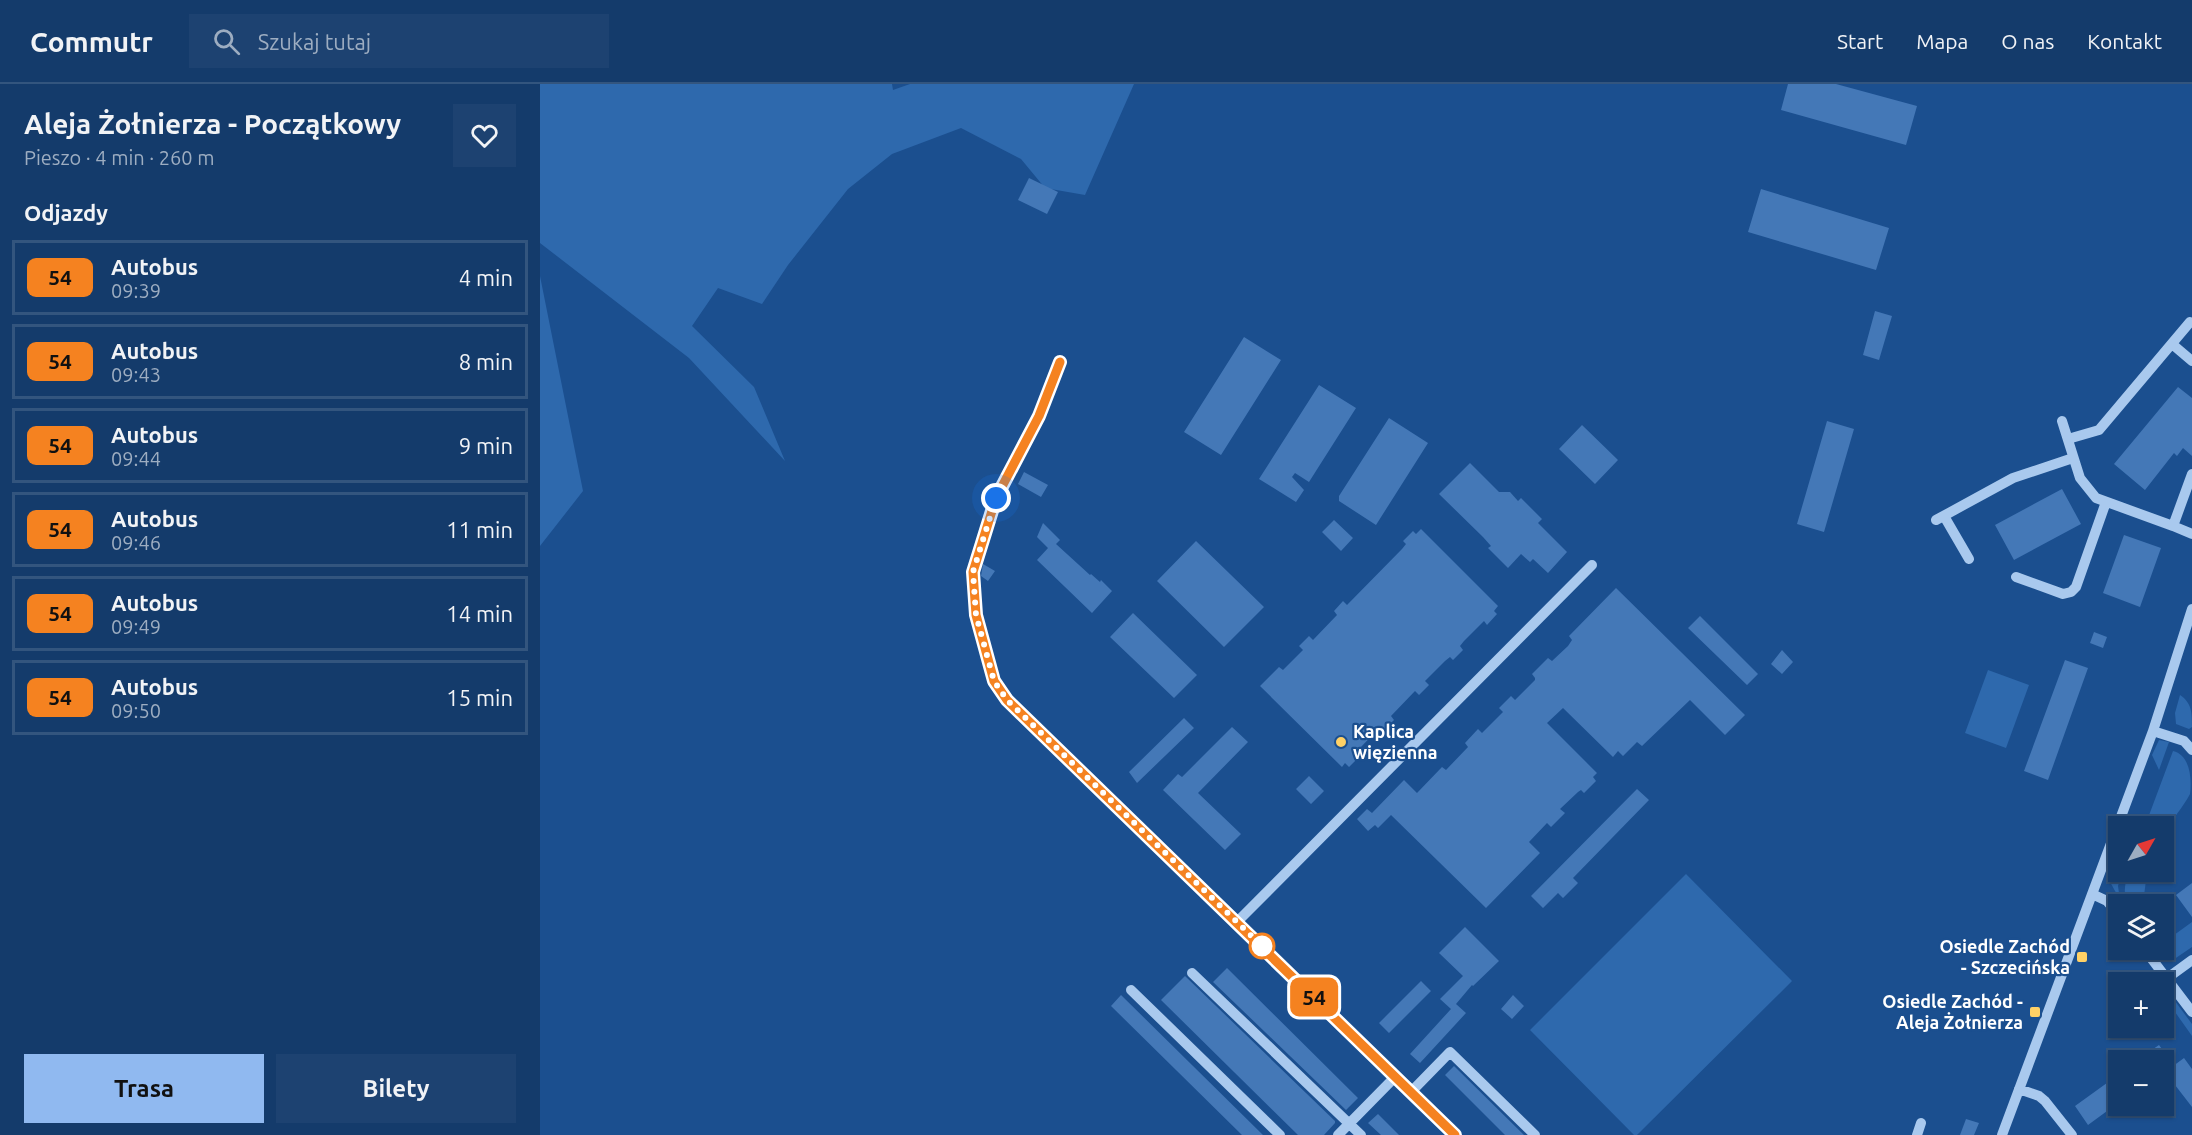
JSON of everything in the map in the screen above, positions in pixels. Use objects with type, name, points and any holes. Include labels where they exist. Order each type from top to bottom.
[{"type":"street","points":[[2068,439],[2099,430],[2190,322]]},
{"type":"street","points":[[2172,344],[2192,361]]},
{"type":"street","points":[[1060,362],[1039,416],[996,498],[973,572],[976,615],[994,681],[1007,700],[1455,1135]]},
{"type":"street","points":[[2062,421],[2080,478],[2096,498],[2192,534]]},
{"type":"street","points":[[1969,559],[1940,518],[2013,478],[2073,458]]},
{"type":"street","points":[[2173,526],[2192,474]]},
{"type":"street","points":[[2016,577],[2063,594],[2073,591],[2106,502]]},
{"type":"street","points":[[1237,922],[1592,565]]},
{"type":"street","points":[[2002,1135],[2153,731],[2192,609]]},
{"type":"street","points":[[2153,731],[2184,741],[2192,750]]},
{"type":"street","points":[[2092,894],[2108,903]]},
{"type":"street","points":[[2174,973],[2192,960]]},
{"type":"street","points":[[1192,973],[1361,1135]]},
{"type":"street","points":[[2174,989],[2192,1012]]},
{"type":"street","points":[[1131,990],[1280,1135]]},
{"type":"street","points":[[1411,1092],[1450,1052],[1535,1135]]},
{"type":"street","points":[[1338,1135],[1395,1077]]},
{"type":"street","points":[[2019,1089],[2046,1101],[2072,1135]]},
{"type":"street","points":[[1917,1135],[1921,1124]]},
{"type":"shaded area","points":[[540,84],[892,84],[893,90],[910,84],[1134,84],[1085,195],[1045,188],[1021,159],[961,128],[892,154],[848,189],[788,265],[762,304],[718,288],[692,326],[754,387],[785,461],[689,358],[540,243]]},
{"type":"shaded area","points":[[540,276],[583,491],[540,546]]},
{"type":"shaded area","points":[[1988,670],[2029,685],[2006,748],[1965,733]]},
{"type":"shaded area","points":[[2180,695],[2187,701],[2190,709],[2192,727],[2189,729],[2176,724],[2175,713]]},
{"type":"shaded area","points":[[2159,740],[2169,742],[2159,770],[2152,755]]},
{"type":"shaded area","points":[[2173,751],[2179,753],[2189,768],[2190,794],[2174,818],[2174,816],[2149,816]]},
{"type":"shaded area","points":[[1686,874],[1792,981],[1637,1135],[1634,1135],[1530,1030]]},
{"type":"shaded area","points":[[2110,882],[2119,882],[2119,894],[2117,894]]},
{"type":"shaded area","points":[[2126,882],[2146,882],[2144,894],[2125,894]]},
{"type":"shaded area","points":[[2192,922],[2192,947],[2174,959],[2174,935]]},
{"type":"shaded area","points":[[2174,1000],[2192,1024],[2192,1036],[2174,1011]]},
{"type":"building","points":[[1788,84],[1836,84],[1917,106],[1906,145],[1781,110]]},
{"type":"building","points":[[1029,178],[1058,192],[1047,214],[1018,200]]},
{"type":"building","points":[[1761,189],[1889,228],[1876,270],[1748,232]]},
{"type":"building","points":[[1875,311],[1892,316],[1879,360],[1863,355]]},
{"type":"building","points":[[1244,337],[1281,360],[1221,455],[1184,432]]},
{"type":"building","points":[[1319,385],[1356,408],[1309,482],[1295,473],[1292,477],[1304,490],[1296,502],[1259,479]]},
{"type":"building","points":[[2178,387],[2192,398],[2192,456],[2183,448],[2177,456],[2174,453],[2145,490],[2114,464]]},
{"type":"building","points":[[1389,418],[1428,443],[1376,525],[1339,501],[1339,496]]},
{"type":"building","points":[[1827,421],[1854,429],[1824,532],[1797,524]]},
{"type":"building","points":[[1582,425],[1618,460],[1595,484],[1559,449]]},
{"type":"building","points":[[1470,463],[1499,492],[1510,492],[1518,501],[1521,498],[1542,519],[1538,523],[1567,552],[1548,573],[1533,559],[1530,562],[1521,554],[1508,568],[1488,548],[1491,546],[1483,537],[1439,494]]},
{"type":"building","points":[[1024,472],[1048,485],[1041,497],[1018,484]]},
{"type":"building","points":[[2062,489],[2081,524],[2014,560],[1995,525]]},
{"type":"building","points":[[1334,520],[1353,538],[1341,551],[1322,532]]},
{"type":"building","points":[[1043,523],[1060,540],[1056,544],[1090,575],[1100,582],[1101,580],[1112,591],[1092,613],[1037,560],[1048,548],[1037,537]]},
{"type":"building","points":[[1421,529],[1498,606],[1494,611],[1497,614],[1487,625],[1484,621],[1460,646],[1463,650],[1453,660],[1450,657],[1445,661],[1425,681],[1429,685],[1419,695],[1415,691],[1391,716],[1394,720],[1384,730],[1380,727],[1361,747],[1365,751],[1349,767],[1345,763],[1342,767],[1260,686],[1279,667],[1283,670],[1303,650],[1299,646],[1309,636],[1313,640],[1337,615],[1334,611],[1343,601],[1347,605],[1402,549],[1406,544],[1403,541],[1413,531],[1416,534]]},
{"type":"building","points":[[2124,535],[2161,548],[2140,607],[2103,593]]},
{"type":"building","points":[[1196,541],[1264,607],[1224,647],[1157,581]]},
{"type":"building","points":[[983,564],[995,571],[988,581],[981,576]]},
{"type":"building","points":[[1616,588],[1745,715],[1725,735],[1690,700],[1642,746],[1637,742],[1623,756],[1618,751],[1613,757],[1563,708],[1547,723],[1597,773],[1593,777],[1596,781],[1584,793],[1581,790],[1578,792],[1560,809],[1565,813],[1551,827],[1547,823],[1529,842],[1540,853],[1486,908],[1391,815],[1378,828],[1375,825],[1368,831],[1357,819],[1367,809],[1372,813],[1404,780],[1417,793],[1442,767],[1446,770],[1468,747],[1465,743],[1478,729],[1482,733],[1503,712],[1499,708],[1511,696],[1515,700],[1535,680],[1532,674],[1548,658],[1552,661],[1568,646],[1572,640],[1569,636]]},
{"type":"building","points":[[1133,613],[1197,675],[1174,698],[1110,637]]},
{"type":"building","points":[[1700,616],[1758,674],[1747,685],[1688,628]]},
{"type":"building","points":[[2094,632],[2107,637],[2103,648],[2090,643]]},
{"type":"building","points":[[1782,650],[1793,662],[1782,674],[1771,664]]},
{"type":"building","points":[[2065,660],[2088,668],[2048,780],[2024,771]]},
{"type":"building","points":[[1184,718],[1194,728],[1137,783],[1129,772]]},
{"type":"building","points":[[1232,727],[1248,742],[1198,793],[1241,834],[1225,850],[1163,790],[1178,774],[1182,777]]},
{"type":"building","points":[[1309,776],[1324,791],[1311,804],[1296,789]]},
{"type":"building","points":[[1637,789],[1649,800],[1573,878],[1578,883],[1563,898],[1558,893],[1543,908],[1531,896]]},
{"type":"building","points":[[2192,883],[2192,917],[2176,895]]},
{"type":"building","points":[[1465,927],[1499,961],[1472,985],[1456,1004],[1466,1013],[1420,1063],[1410,1054],[1451,1009],[1440,999],[1463,976],[1439,953]]},
{"type":"building","points":[[1227,968],[1358,1098],[1346,1110],[1213,982]]},
{"type":"building","points":[[1185,976],[1335,1121],[1324,1135],[1298,1135],[1161,1000]]},
{"type":"building","points":[[1421,981],[1431,991],[1389,1033],[1379,1023]]},
{"type":"building","points":[[1121,995],[1263,1135],[1242,1135],[1111,1006]]},
{"type":"building","points":[[1513,995],[1524,1006],[1512,1019],[1501,1009]]},
{"type":"building","points":[[2159,1045],[2163,1050],[2152,1050]]},
{"type":"building","points":[[2184,1058],[2192,1069],[2192,1107],[2174,1084],[2174,1065]]},
{"type":"building","points":[[1454,1066],[1524,1135],[1505,1135],[1445,1075]]},
{"type":"building","points":[[2108,1082],[2108,1110],[2088,1125],[2075,1106]]},
{"type":"building","points":[[1378,1114],[1399,1135],[1381,1135],[1368,1123]]},
{"type":"building","points":[[1966,1119],[1979,1123],[1974,1135],[1960,1135]]},
{"type":"bus line","name":"54","points":[[1060,362],[1039,416],[996,498],[973,572],[976,615],[994,681],[1007,700],[1455,1135]]},
{"type":"place","name":"Kaplica więzienna","points":[[1341,742]]},
{"type":"place","name":"Osiedle Zachód - Szczecińska","points":[[2082,957]]},
{"type":"place","name":"Osiedle Zachód - Aleja Żołnierza","points":[[2035,1012]]},
{"type":"route","points":[[996,498],[973,572],[976,615],[994,681],[1007,700],[1265,949],[1262,946]]}]
